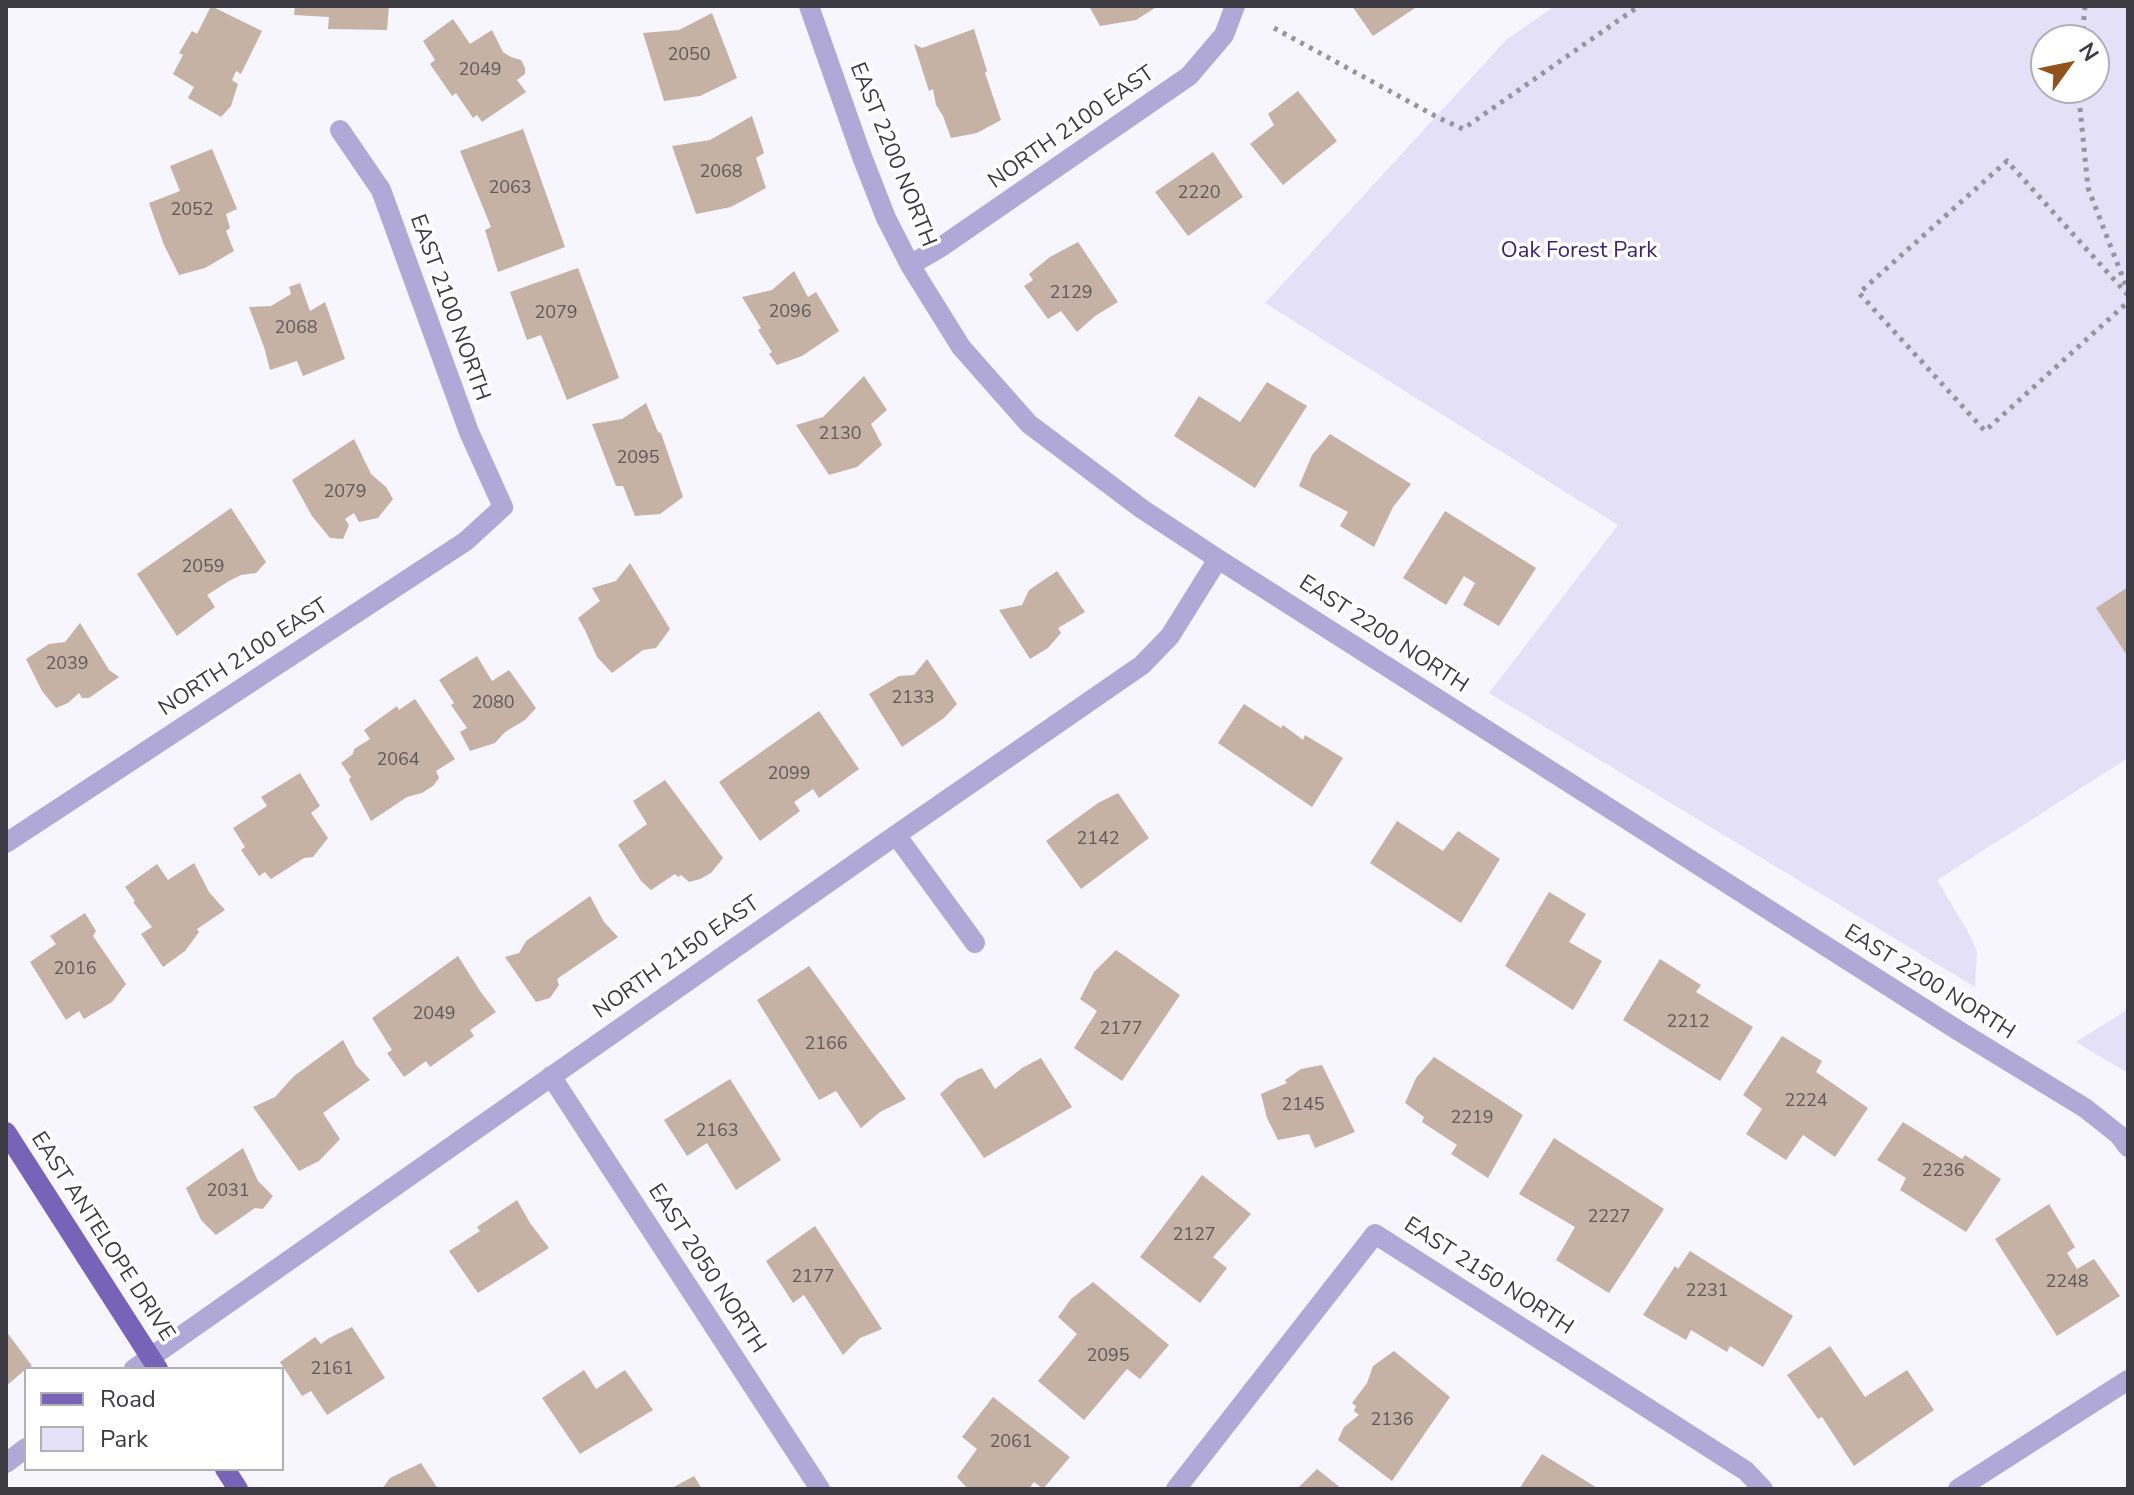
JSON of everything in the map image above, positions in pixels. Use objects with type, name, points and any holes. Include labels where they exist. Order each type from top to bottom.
[{"type":"main road","name":"EAST ANTELOPE DRIVE","points":[[6,1132],[148,1365]]},
{"type":"main road","points":[[226,1471],[238,1489]]},
{"type":"street","name":"EAST 2200 NORTH","points":[[809,6],[861,154],[886,218],[910,265],[961,347],[1029,424],[1142,509],[1218,559],[2085,1108],[2123,1141]]},
{"type":"street","name":"NORTH 2100 EAST","points":[[910,265],[941,247],[1189,76],[1224,35],[1235,6]]},
{"type":"street","name":"EAST 2100 NORTH","points":[[340,130],[381,190],[469,432],[503,507]]},
{"type":"street","name":"NORTH 2100 EAST","points":[[6,843],[466,541],[503,507]]},
{"type":"street","name":"NORTH 2150 EAST","points":[[148,1365],[551,1076],[1142,665],[1170,636],[1218,559]]},
{"type":"street","points":[[896,835],[975,943]]},
{"type":"street","name":"EAST 2050 NORTH","points":[[551,1076],[820,1489]]},
{"type":"street","name":"EAST 2150 NORTH","points":[[1176,1489],[1375,1234],[1746,1471],[1763,1489]]},
{"type":"street","points":[[1958,1489],[2128,1380]]},
{"type":"street","points":[[6,1463],[24,1450]]},
{"type":"path","points":[[1274,28],[1463,129],[1639,6]]},
{"type":"path","points":[[2080,104],[2088,188],[2128,293]]},
{"type":"path","points":[[2128,293],[2007,161],[1859,293],[1985,431],[2128,302]]},
{"type":"green space","name":"Oak Forest Park","points":[[1555,6],[2128,6],[2128,758],[1937,880],[1977,951],[1975,987],[1489,693],[1618,525],[1265,303],[1507,39]]},
{"type":"green space","points":[[2128,1009],[2128,1073],[2076,1042]]},
{"type":"building","points":[[211,6],[262,31],[241,74],[236,71],[232,80],[238,84],[231,106],[221,117],[188,98],[194,87],[173,74],[183,55],[179,53],[192,31],[197,34]]},
{"type":"building","points":[[295,6],[389,6],[387,30],[328,29],[329,17],[294,15]]},
{"type":"building","points":[[1089,6],[1158,6],[1136,20],[1100,26]]},
{"type":"building","points":[[1352,6],[1418,6],[1373,36]]},
{"type":"building","points":[[712,13],[737,78],[700,96],[664,101],[643,33],[679,30]]},
{"type":"building","points":[[453,19],[470,44],[492,30],[503,52],[521,60],[525,68],[525,74],[517,80],[526,92],[482,122],[477,115],[473,118],[456,93],[452,96],[430,64],[435,60],[423,41]]},
{"type":"building","points":[[974,29],[1001,120],[977,133],[951,138],[936,105],[933,89],[929,91],[914,44],[922,48]]},
{"type":"building","points":[[1298,91],[1337,141],[1283,185],[1250,144],[1274,125],[1268,114]]},
{"type":"building","points":[[752,116],[764,153],[756,158],[766,188],[731,207],[696,214],[672,146],[710,140]]},
{"type":"building","points":[[523,129],[565,247],[498,272],[485,230],[491,227],[460,151]]},
{"type":"building","points":[[212,149],[237,209],[226,214],[230,228],[226,231],[234,251],[205,268],[179,275],[149,203],[180,191],[170,166]]},
{"type":"building","points":[[1213,152],[1243,197],[1188,236],[1155,192]]},
{"type":"building","points":[[1078,242],[1118,302],[1077,332],[1061,311],[1048,319],[1024,286],[1033,280],[1029,274],[1050,257]]},
{"type":"building","points":[[578,268],[619,378],[567,400],[541,335],[527,340],[510,292]]},
{"type":"building","points":[[794,271],[808,297],[816,292],[839,331],[802,356],[777,365],[758,330],[761,328],[742,297],[772,290]]},
{"type":"building","points":[[300,283],[310,311],[325,302],[345,359],[303,376],[297,361],[270,370],[249,307],[271,306],[291,294],[289,287]]},
{"type":"building","points":[[864,376],[887,410],[871,424],[882,445],[857,467],[829,475],[796,425],[823,417]]},
{"type":"building","points":[[1267,382],[1307,406],[1255,488],[1174,436],[1199,396],[1240,422]]},
{"type":"building","points":[[646,403],[661,433],[683,497],[660,514],[635,516],[623,486],[616,486],[592,424],[622,419]]},
{"type":"building","points":[[1330,434],[1411,484],[1393,507],[1374,547],[1340,526],[1348,512],[1299,486],[1312,455]]},
{"type":"building","points":[[354,439],[371,474],[386,487],[393,499],[378,518],[359,522],[354,513],[345,519],[349,525],[343,539],[330,538],[312,516],[292,480]]},
{"type":"building","points":[[231,508],[266,562],[256,573],[241,575],[207,595],[215,607],[177,636],[137,574]]},
{"type":"building","points":[[1445,511],[1536,568],[1499,626],[1463,605],[1475,583],[1464,576],[1446,605],[1403,578]]},
{"type":"building","points":[[630,563],[670,629],[656,648],[643,650],[612,673],[597,657],[578,618],[600,601],[592,588],[616,581]]},
{"type":"building","points":[[1057,571],[1085,612],[1058,628],[1061,633],[1048,648],[1030,659],[999,610],[1022,605],[1029,590]]},
{"type":"building","points":[[2128,587],[2128,657],[2096,608]]},
{"type":"building","points":[[80,623],[109,670],[119,677],[89,698],[82,698],[79,693],[56,708],[42,691],[26,659],[49,644],[65,642]]},
{"type":"building","points":[[477,656],[492,681],[509,670],[536,708],[495,743],[470,751],[460,732],[467,728],[439,680]]},
{"type":"building","points":[[927,659],[957,704],[944,718],[902,747],[869,694],[899,676],[914,675]]},
{"type":"building","points":[[415,699],[455,759],[436,771],[439,778],[433,786],[407,797],[371,821],[349,780],[351,777],[341,763],[353,754],[354,749],[370,739],[364,730],[397,706],[399,710]]},
{"type":"building","points":[[1244,704],[1303,740],[1305,735],[1343,758],[1312,807],[1218,743]]},
{"type":"building","points":[[819,711],[859,769],[819,798],[813,789],[794,802],[800,811],[760,841],[719,782]]},
{"type":"building","points":[[300,773],[320,806],[311,813],[328,838],[313,857],[304,858],[271,879],[265,872],[259,876],[241,850],[245,847],[233,828],[267,806],[261,797]]},
{"type":"building","points":[[665,780],[723,858],[711,873],[700,879],[689,882],[675,874],[651,890],[641,881],[618,845],[647,824],[633,801]]},
{"type":"building","points":[[1118,793],[1149,838],[1081,889],[1046,841],[1098,803]]},
{"type":"building","points":[[1397,821],[1443,851],[1458,831],[1500,859],[1461,923],[1370,863]]},
{"type":"building","points":[[194,863],[209,892],[225,910],[197,929],[199,932],[185,951],[163,967],[141,934],[152,927],[125,887],[157,864],[168,880]]},
{"type":"building","points":[[1549,892],[1586,914],[1569,942],[1602,961],[1573,1010],[1505,966]]},
{"type":"building","points":[[590,896],[604,922],[618,937],[557,979],[559,985],[550,998],[536,1002],[505,957],[519,953],[526,941]]},
{"type":"building","points":[[85,913],[96,931],[93,936],[126,984],[112,1002],[84,1019],[79,1011],[66,1020],[30,962],[56,944],[50,936]]},
{"type":"building","points":[[1116,950],[1180,995],[1122,1081],[1074,1048],[1097,1011],[1080,999],[1094,972]]},
{"type":"building","points":[[458,956],[496,1012],[470,1030],[474,1036],[430,1067],[426,1061],[404,1077],[387,1053],[392,1050],[372,1018]]},
{"type":"building","points":[[1660,959],[1701,985],[1696,992],[1753,1027],[1720,1081],[1623,1020]]},
{"type":"building","points":[[809,966],[906,1099],[880,1112],[861,1128],[836,1091],[819,1100],[757,1000]]},
{"type":"building","points":[[1782,1036],[1822,1061],[1816,1072],[1868,1108],[1835,1157],[1803,1135],[1786,1160],[1746,1134],[1762,1109],[1743,1095]]},
{"type":"building","points":[[343,1040],[356,1065],[370,1080],[323,1113],[340,1139],[319,1161],[299,1171],[253,1107],[275,1097],[294,1076]]},
{"type":"building","points":[[1434,1057],[1523,1115],[1488,1178],[1451,1154],[1457,1145],[1422,1122],[1424,1117],[1405,1103],[1416,1078]]},
{"type":"building","points":[[1041,1058],[1072,1107],[984,1158],[940,1094],[957,1079],[982,1068],[995,1089]]},
{"type":"building","points":[[1322,1065],[1355,1132],[1315,1148],[1309,1134],[1278,1140],[1267,1118],[1261,1094],[1287,1083],[1285,1080],[1301,1069]]},
{"type":"building","points":[[730,1079],[781,1160],[736,1190],[707,1143],[687,1156],[664,1120]]},
{"type":"building","points":[[1903,1122],[1962,1159],[1965,1155],[2001,1179],[1966,1232],[1900,1190],[1906,1178],[1877,1160]]},
{"type":"building","points":[[1554,1138],[1664,1209],[1609,1293],[1556,1260],[1575,1227],[1519,1194]]},
{"type":"building","points":[[243,1148],[258,1181],[273,1196],[263,1209],[255,1208],[216,1235],[201,1220],[186,1188]]},
{"type":"building","points":[[1202,1175],[1251,1214],[1213,1257],[1227,1268],[1200,1303],[1140,1257]]},
{"type":"building","points":[[517,1200],[549,1248],[478,1293],[449,1251],[480,1231],[477,1227]]},
{"type":"building","points":[[2049,1204],[2075,1247],[2067,1253],[2077,1269],[2094,1259],[2120,1296],[2057,1336],[1995,1239]]},
{"type":"building","points":[[815,1226],[882,1329],[860,1338],[843,1355],[804,1295],[793,1303],[766,1261]]},
{"type":"building","points":[[1690,1251],[1793,1316],[1763,1367],[1730,1346],[1727,1352],[1691,1330],[1686,1340],[1643,1315],[1675,1266],[1678,1269]]},
{"type":"building","points":[[1093,1282],[1169,1345],[1140,1379],[1127,1369],[1084,1420],[1038,1381],[1077,1334],[1058,1317],[1071,1299]]},
{"type":"building","points":[[352,1327],[385,1378],[327,1415],[311,1391],[302,1396],[280,1362],[315,1337],[321,1344]]},
{"type":"building","points":[[6,1331],[32,1366],[24,1367],[24,1371],[6,1386]]},
{"type":"building","points":[[1830,1346],[1865,1397],[1907,1370],[1934,1410],[1854,1466],[1822,1417],[1818,1419],[1787,1375]]},
{"type":"building","points":[[1394,1351],[1450,1397],[1392,1481],[1338,1440],[1344,1427],[1359,1415],[1352,1403],[1367,1383],[1373,1366]]},
{"type":"building","points":[[584,1370],[596,1389],[625,1370],[653,1410],[580,1454],[542,1398]]},
{"type":"building","points":[[993,1397],[1070,1457],[1043,1489],[1034,1482],[1029,1489],[968,1489],[957,1477],[977,1449],[962,1437]]},
{"type":"building","points":[[1542,1454],[1599,1489],[1519,1489]]},
{"type":"building","points":[[421,1463],[438,1489],[382,1489],[390,1478]]},
{"type":"building","points":[[1317,1469],[1342,1489],[1297,1489]]},
{"type":"building","points":[[694,1476],[702,1489],[670,1489]]}]
